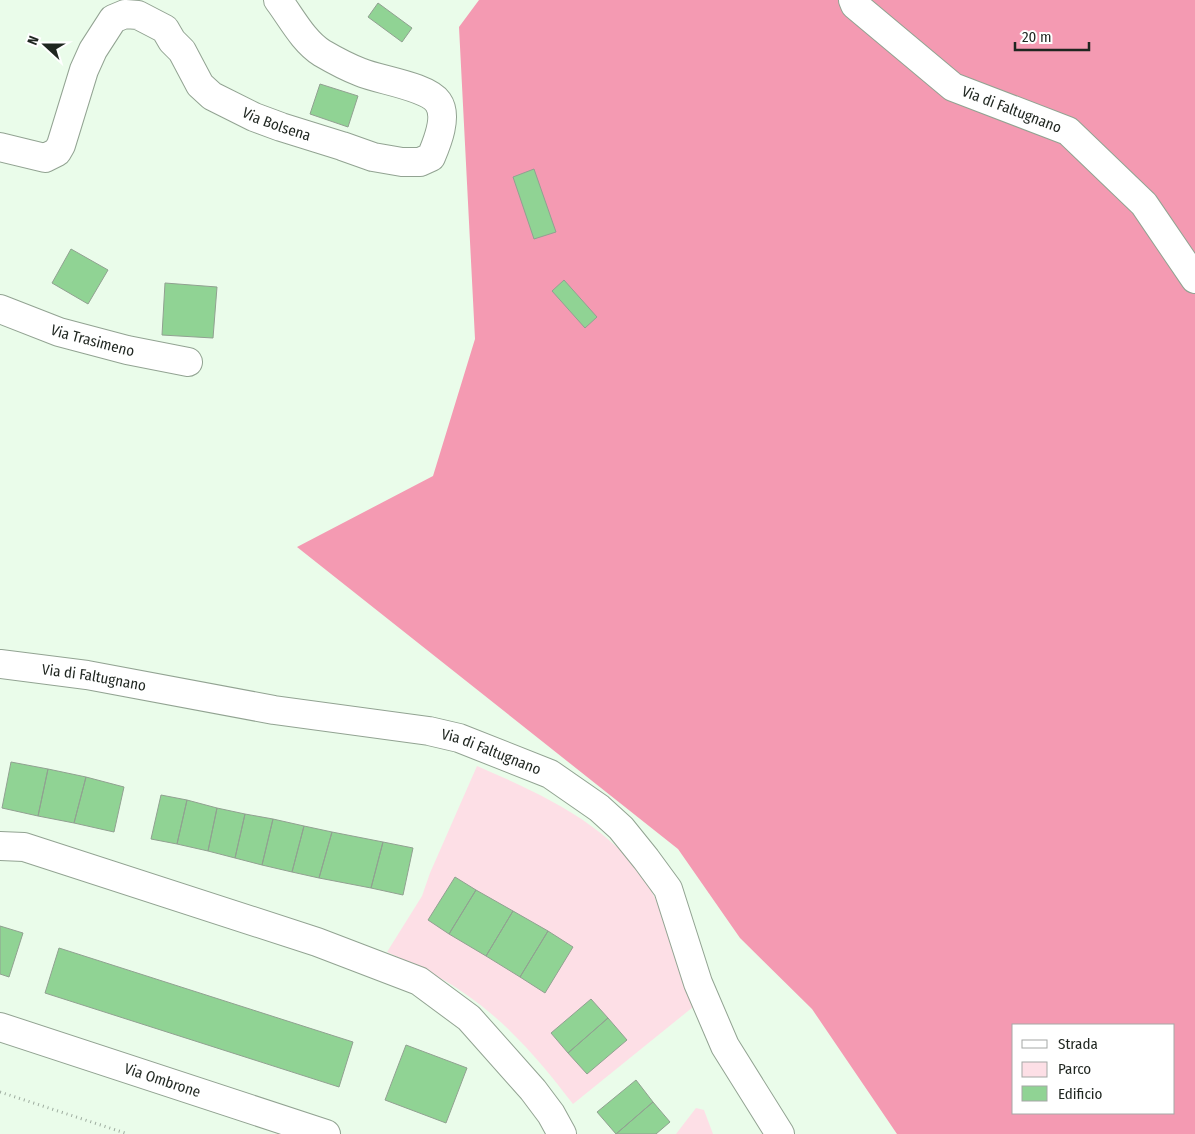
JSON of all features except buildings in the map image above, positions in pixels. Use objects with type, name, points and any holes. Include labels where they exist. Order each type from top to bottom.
[{"type":"street","name":"Via Bolsena","points":[[0,147],[45,158],[57,152],[64,136],[84,70],[93,50],[113,20],[125,14],[138,15],[165,29],[172,41],[182,52],[200,85],[212,96],[254,117],[374,157],[402,162],[420,162],[431,157],[441,129],[442,114],[438,102],[427,93],[360,72],[320,52],[308,41],[278,0]]},
{"type":"street","name":"Via di Faltugnano","points":[[853,0],[855,5],[953,87],[1068,131],[1144,204],[1195,279]]},
{"type":"street","name":"Via Trasimeno","points":[[0,309],[59,332],[127,350],[188,362]]},
{"type":"street","name":"Via di Faltugnano","points":[[0,664],[87,675],[274,710],[429,731],[460,738],[550,774],[599,808],[621,828],[668,889],[698,983],[725,1046],[780,1134]]},
{"type":"street","points":[[0,846],[24,847],[317,942],[419,981],[469,1018],[533,1090],[551,1114],[562,1134]]},
{"type":"street","name":"Via Ombrone","points":[[0,1027],[326,1134]]},
{"type":"path","points":[[0,1092],[128,1134]]},
{"type":"green space","points":[[477,766],[528,789],[578,816],[621,851],[639,872],[654,896],[666,922],[693,1007],[573,1104],[523,1044],[495,1017],[446,981],[387,952],[422,896],[430,873]]},
{"type":"green space","points":[[696,1108],[704,1110],[713,1134],[676,1134]]},
{"type":"shaded area","points":[[479,0],[1195,0],[1195,1134],[897,1134],[812,1009],[740,938],[678,849],[297,547],[433,476],[475,339],[459,27]]}]
